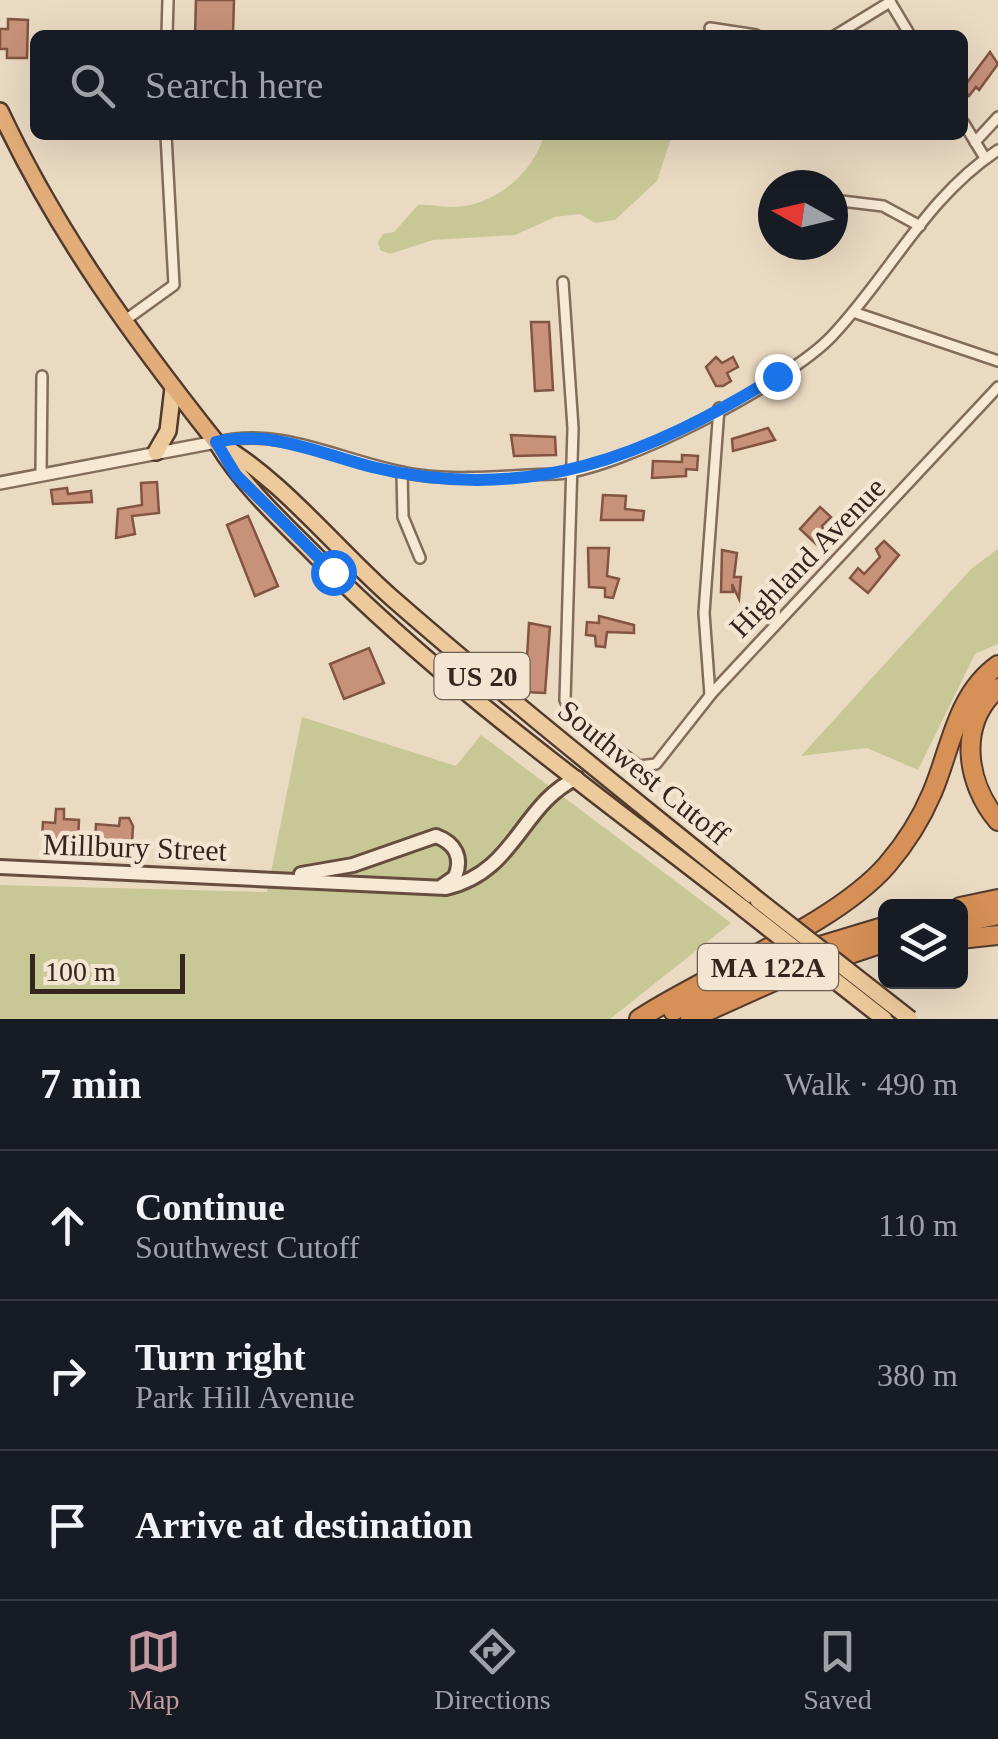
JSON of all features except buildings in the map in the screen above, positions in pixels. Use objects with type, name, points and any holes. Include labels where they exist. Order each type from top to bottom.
[{"type":"highway","name":"Southwest Cutoff","points":[[0,111],[44,201],[121,323],[216,442]]},
{"type":"highway","points":[[639,1019],[821,916],[872,880],[913,830],[932,794],[964,705],[998,665]]},
{"type":"highway","points":[[998,688],[980,710],[971,733],[969,758],[981,796],[998,821]]},
{"type":"highway","points":[[968,906],[998,900]]},
{"type":"highway","points":[[968,922],[998,916]]},
{"type":"highway","name":"MA 122A","points":[[655,1019],[803,951],[878,928]]},
{"type":"highway","points":[[968,937],[998,935]]},
{"type":"highway","name":"MA 122A","points":[[690,1019],[790,974],[878,946]]},
{"type":"main road","points":[[156,452],[168,431],[173,388]]},
{"type":"main road","name":"Southwest Cutoff","points":[[216,442],[252,462],[406,610],[884,1019]]},
{"type":"main road","name":"Southwest Cutoff","points":[[216,442],[236,475],[393,628],[577,778],[910,1019]]},
{"type":"main road","points":[[393,628],[406,610]]},
{"type":"main road","name":"Millbury Street","points":[[0,866],[424,888],[468,882],[493,867],[554,792],[577,778]]},
{"type":"main road","name":"Millbury Street","points":[[269,877],[353,865],[427,836],[442,837],[456,849],[458,870],[445,885],[424,888]]},
{"type":"street","points":[[167,30],[168,0]]},
{"type":"street","points":[[844,30],[889,1],[907,30]]},
{"type":"street","points":[[710,28],[723,30]]},
{"type":"street","points":[[975,142],[998,117]]},
{"type":"street","points":[[968,130],[985,158]]},
{"type":"street","points":[[121,323],[174,285],[166,140]]},
{"type":"street","points":[[0,482],[237,437],[296,445],[402,472],[477,478],[570,472],[634,452],[806,358],[853,312],[954,185],[998,150]]},
{"type":"street","points":[[848,202],[883,206],[920,226]]},
{"type":"street","points":[[563,282],[572,428],[570,472]]},
{"type":"street","points":[[853,312],[998,361]]},
{"type":"street","points":[[41,473],[42,376]]},
{"type":"street","name":"Highland Avenue","points":[[570,472],[572,580],[565,700],[574,716],[629,761],[639,766],[656,764],[710,695],[998,387]]},
{"type":"street","points":[[710,695],[704,613],[719,408]]},
{"type":"street","points":[[402,472],[402,517],[420,558]]},
{"type":"green space","points":[[542,140],[670,140],[657,181],[615,220],[595,223],[580,214],[555,217],[515,235],[433,240],[390,254],[380,250],[378,242],[383,234],[394,232],[418,205],[450,207],[481,202],[509,186],[539,150]]},
{"type":"green space","points":[[998,549],[998,644],[975,654],[918,770],[867,748],[801,756],[972,568]]},
{"type":"green space","points":[[302,717],[456,766],[481,735],[731,923],[610,1019],[0,1019],[0,885],[267,892]]},
{"type":"route","points":[[333,572],[236,475],[216,442],[237,437],[259,438],[421,475],[477,478],[562,474],[634,452],[777,376]]}]
